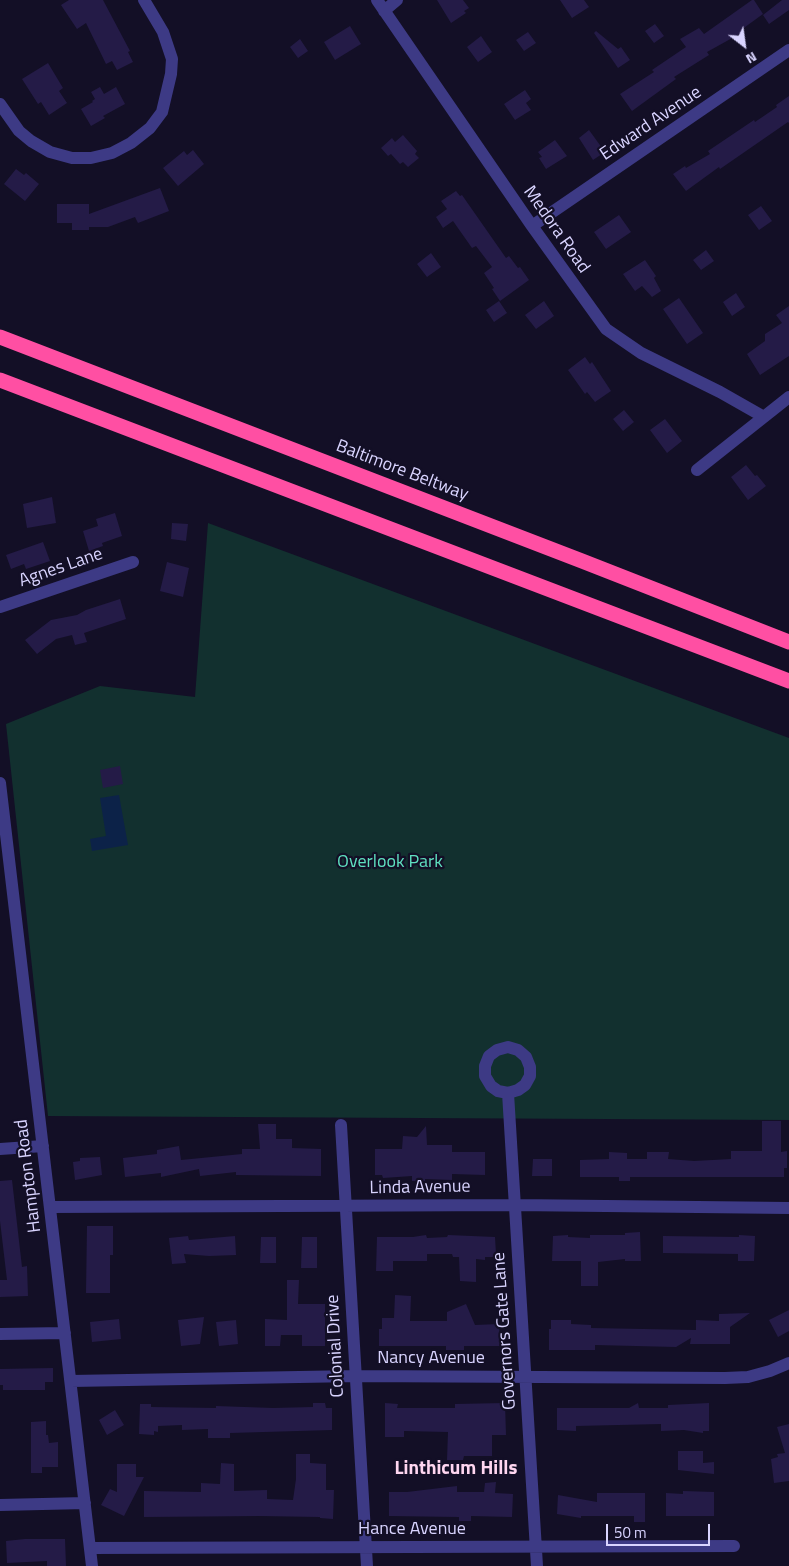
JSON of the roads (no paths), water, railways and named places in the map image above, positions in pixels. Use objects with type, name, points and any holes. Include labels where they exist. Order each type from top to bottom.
[{"type":"highway","name":"Baltimore Beltway","points":[[0,337],[789,642]]},
{"type":"highway","points":[[0,380],[789,681]]},
{"type":"street","points":[[0,104],[19,131],[31,141],[50,152],[72,158],[91,158],[112,153],[131,143],[150,128],[162,112],[171,74],[172,59],[163,32],[144,0]]},
{"type":"street","points":[[381,5],[397,0]]},
{"type":"street","name":"Medora Road","points":[[381,5],[532,226],[606,329],[641,353],[720,392],[764,417]]},
{"type":"street","name":"Edward Avenue","points":[[532,226],[789,50]]},
{"type":"street","points":[[697,470],[789,397]]},
{"type":"street","name":"Agnes Lane","points":[[0,607],[132,562]]},
{"type":"street","name":"Hampton Road","points":[[0,783],[92,1566]]},
{"type":"street","name":"Governors Gate Lane","points":[[508,1093],[537,1566]]},
{"type":"street","name":"Colonial Drive","points":[[342,1125],[367,1566]]},
{"type":"street","points":[[0,1149],[43,1146]]},
{"type":"street","name":"Linda Avenue","points":[[50,1207],[514,1205],[789,1208]]},
{"type":"street","points":[[0,1334],[65,1332]]},
{"type":"street","name":"Nancy Avenue","points":[[71,1380],[356,1376],[748,1377],[789,1363]]},
{"type":"street","points":[[0,1505],[86,1503]]},
{"type":"street","name":"Hance Avenue","points":[[90,1548],[734,1546]]},
{"type":"water","points":[[119,795],[128,845],[92,851],[90,839],[106,836],[100,798]]},
{"type":"district","name":"Linthicum Hills","points":[[456,1469]]},
{"type":"park label","name":"Overlook Park","points":[[390,863]]}]
